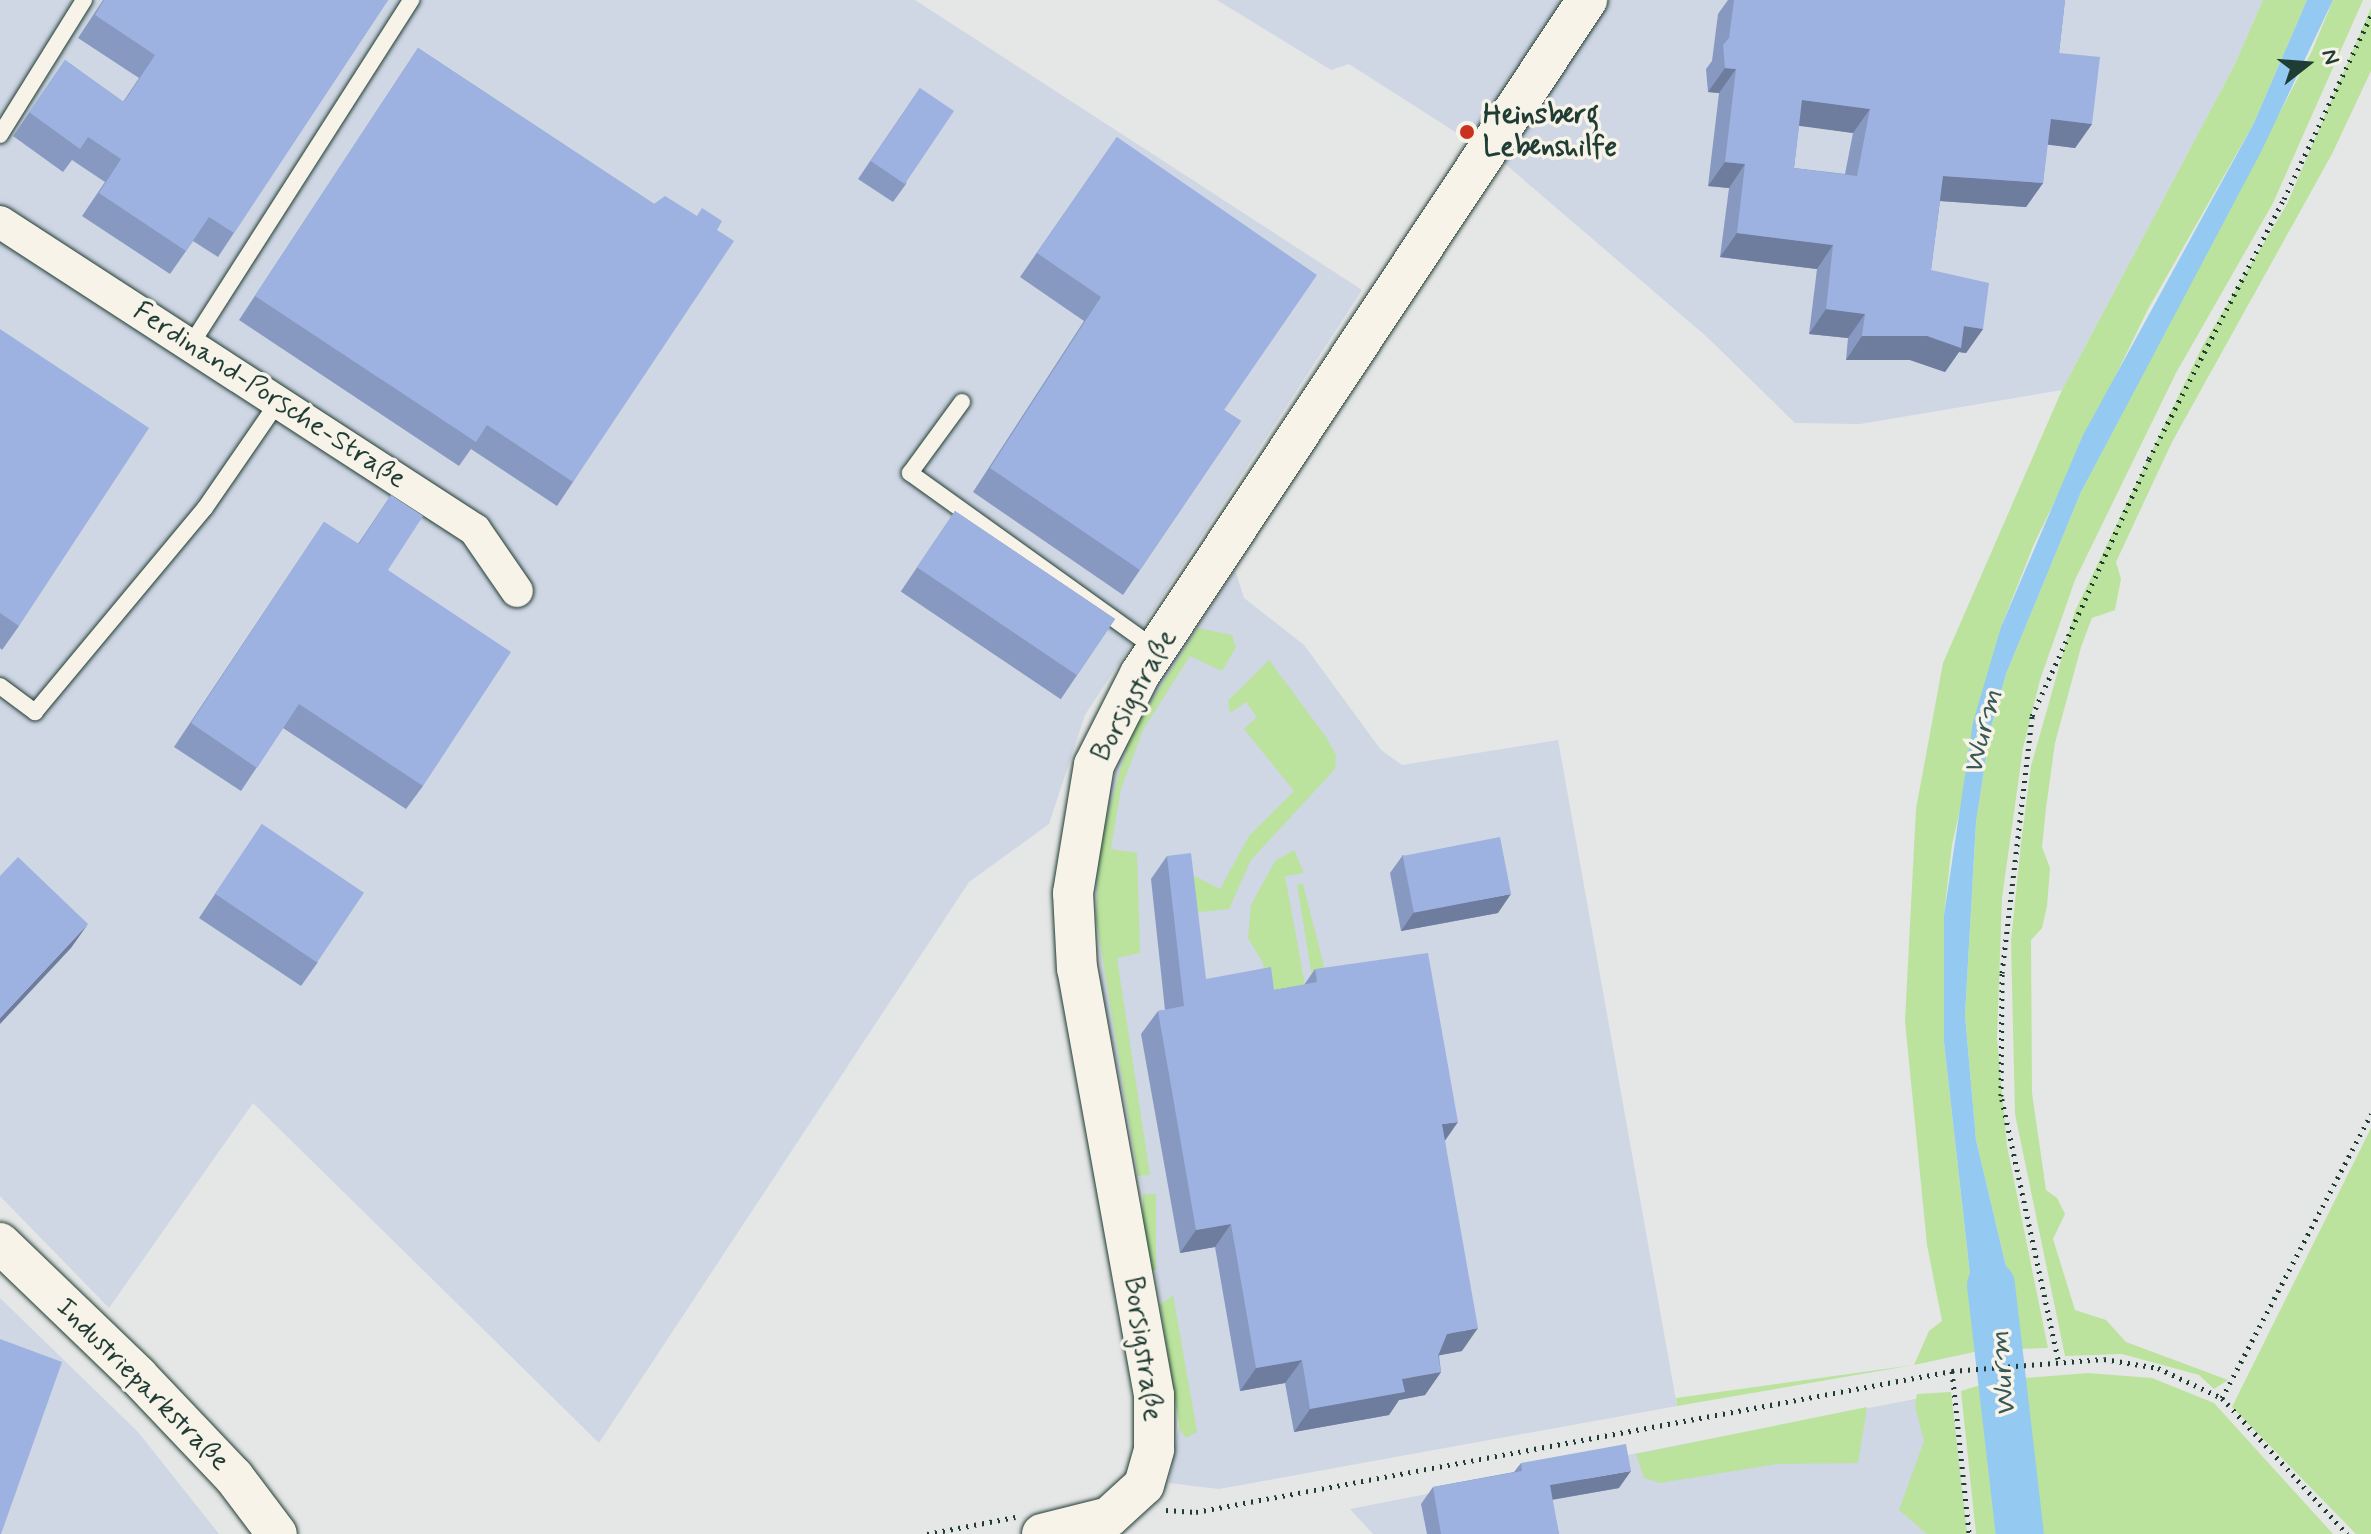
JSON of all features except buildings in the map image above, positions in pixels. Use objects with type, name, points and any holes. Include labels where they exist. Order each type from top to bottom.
[{"type":"street","name":"Borsigstraße","points":[[1136,1495],[1154,1449],[1154,1395],[1077,969],[1073,893],[1094,765],[1157,650],[1587,0]]},
{"type":"street","name":"Ferdinand-Porsche-Straße","points":[[0,222],[475,530],[517,591]]},
{"type":"street","name":"Industrieparkstraße","points":[[0,1243],[138,1376],[234,1477],[277,1534]]},
{"type":"street","points":[[1035,1524],[1109,1517],[1136,1495]]},
{"type":"lane","points":[[0,135],[84,0]]},
{"type":"lane","points":[[190,346],[411,0]]},
{"type":"lane","points":[[0,686],[35,712],[205,508],[278,402]]},
{"type":"lane","points":[[962,402],[910,473],[1157,650]]},
{"type":"path","points":[[2054,1360],[2001,1096],[2002,973],[2032,716],[2149,459],[2284,199],[2371,16]]},
{"type":"path","points":[[2222,1398],[2371,1114]]},
{"type":"path","points":[[1136,1495],[1168,1511],[1196,1512],[1952,1371],[2054,1360],[2104,1359],[2158,1368],[2222,1398],[2347,1534]]},
{"type":"path","points":[[1952,1371],[1969,1534]]},
{"type":"path","points":[[927,1534],[1035,1524]]},
{"type":"shaded area","points":[[0,0],[915,0],[1362,290],[1085,715],[1049,824],[969,882],[599,1443],[253,1103],[109,1308],[0,1196]]},
{"type":"shaded area","points":[[1217,0],[2263,0],[2234,66],[2062,390],[1860,424],[1795,423],[1707,337],[1504,163],[1349,64],[1331,70]]},
{"type":"shaded area","points":[[1235,570],[1244,598],[1304,645],[1381,750],[1402,765],[1558,740],[1677,1406],[1219,1489],[1169,1483],[1180,1420],[1143,1194],[1102,990],[1094,852],[1127,730]]},
{"type":"shaded area","points":[[0,1298],[138,1432],[219,1534],[0,1534]]},
{"type":"shaded area","points":[[1951,1392],[1967,1534],[1373,1534],[1350,1509]]},
{"type":"green space","points":[[2263,0],[2307,0],[2254,123],[2147,311],[2034,544],[2001,627],[1952,845],[1944,915],[1944,1042],[1976,1328],[1988,1349],[1914,1365],[1929,1331],[1942,1321],[1927,1245],[1905,1021],[1916,809],[1943,663],[2062,390],[2234,66]]},
{"type":"green space","points":[[2333,0],[2363,0],[2273,203],[2176,373],[2075,580],[2040,680],[2023,748],[2002,898],[1997,1038],[2007,1146],[2048,1348],[2018,1349],[2009,1279],[1976,1140],[1965,1015],[1976,822],[1990,731],[2006,674],[2081,492],[2312,51]]},
{"type":"green space","points":[[2371,8],[2371,71],[2332,154],[2172,442],[2116,562],[2121,579],[2115,610],[2092,618],[2055,743],[2046,808],[2042,847],[2050,868],[2047,906],[2042,928],[2031,940],[2032,1093],[2046,1190],[2057,1198],[2065,1214],[2053,1239],[2075,1310],[2106,1320],[2126,1342],[2228,1380],[2214,1389],[2199,1375],[2122,1354],[2065,1356],[2015,1114],[2011,941],[2021,844],[2031,766],[2075,611],[2203,345],[2287,204]]},
{"type":"green space","points":[[1198,628],[1232,635],[1236,647],[1222,671],[1190,656],[1143,730],[1121,789],[1111,849],[1137,853],[1140,953],[1117,958],[1150,1175],[1138,1176],[1096,918],[1099,844],[1131,733]]},
{"type":"green space","points":[[1269,660],[1326,737],[1336,755],[1335,769],[1251,860],[1229,909],[1183,914],[1181,869],[1220,889],[1249,836],[1294,791],[1244,729],[1257,717],[1246,702],[1230,713],[1228,701]]},
{"type":"green space","points":[[1294,850],[1304,873],[1285,876],[1305,985],[1270,1009],[1263,963],[1248,938],[1251,905],[1275,861]]},
{"type":"green space","points":[[1297,884],[1303,884],[1329,986],[1314,989]]},
{"type":"green space","points":[[2371,1128],[2371,1534],[2356,1534],[2232,1407]]},
{"type":"green space","points":[[1143,1194],[1156,1194],[1156,1270],[1143,1270]]},
{"type":"green space","points":[[1173,1295],[1197,1432],[1186,1438],[1180,1430],[1160,1305]]},
{"type":"green space","points":[[1914,1365],[1677,1406],[1676,1398]]},
{"type":"green space","points":[[2088,1373],[2152,1378],[2214,1403],[2333,1534],[2035,1534],[2026,1378]]},
{"type":"green space","points":[[1994,1381],[2006,1534],[1976,1534],[1961,1391]]},
{"type":"green space","points":[[1951,1392],[1967,1534],[1927,1534],[1899,1510],[1924,1441],[1915,1406],[1917,1394]]},
{"type":"green space","points":[[1867,1407],[1858,1463],[1777,1464],[1660,1483],[1644,1478],[1636,1454]]},
{"type":"water","points":[[2307,0],[2333,0],[2262,150],[2081,492],[2006,674],[1990,731],[1976,822],[1965,1015],[1976,1140],[2009,1279],[2018,1349],[1988,1349],[1976,1328],[1944,1042],[1944,915],[1973,722],[2001,627],[2083,435],[2254,123]]},
{"type":"water","points":[[2026,1378],[2034,1534],[2002,1534],[1994,1380]]},
{"type":"waterway","name":"Wurm","points":[[1991,1285],[2020,1534]]},
{"type":"place","name":"Heinsberg Lebenshilfe","points":[[1467,132]]}]
